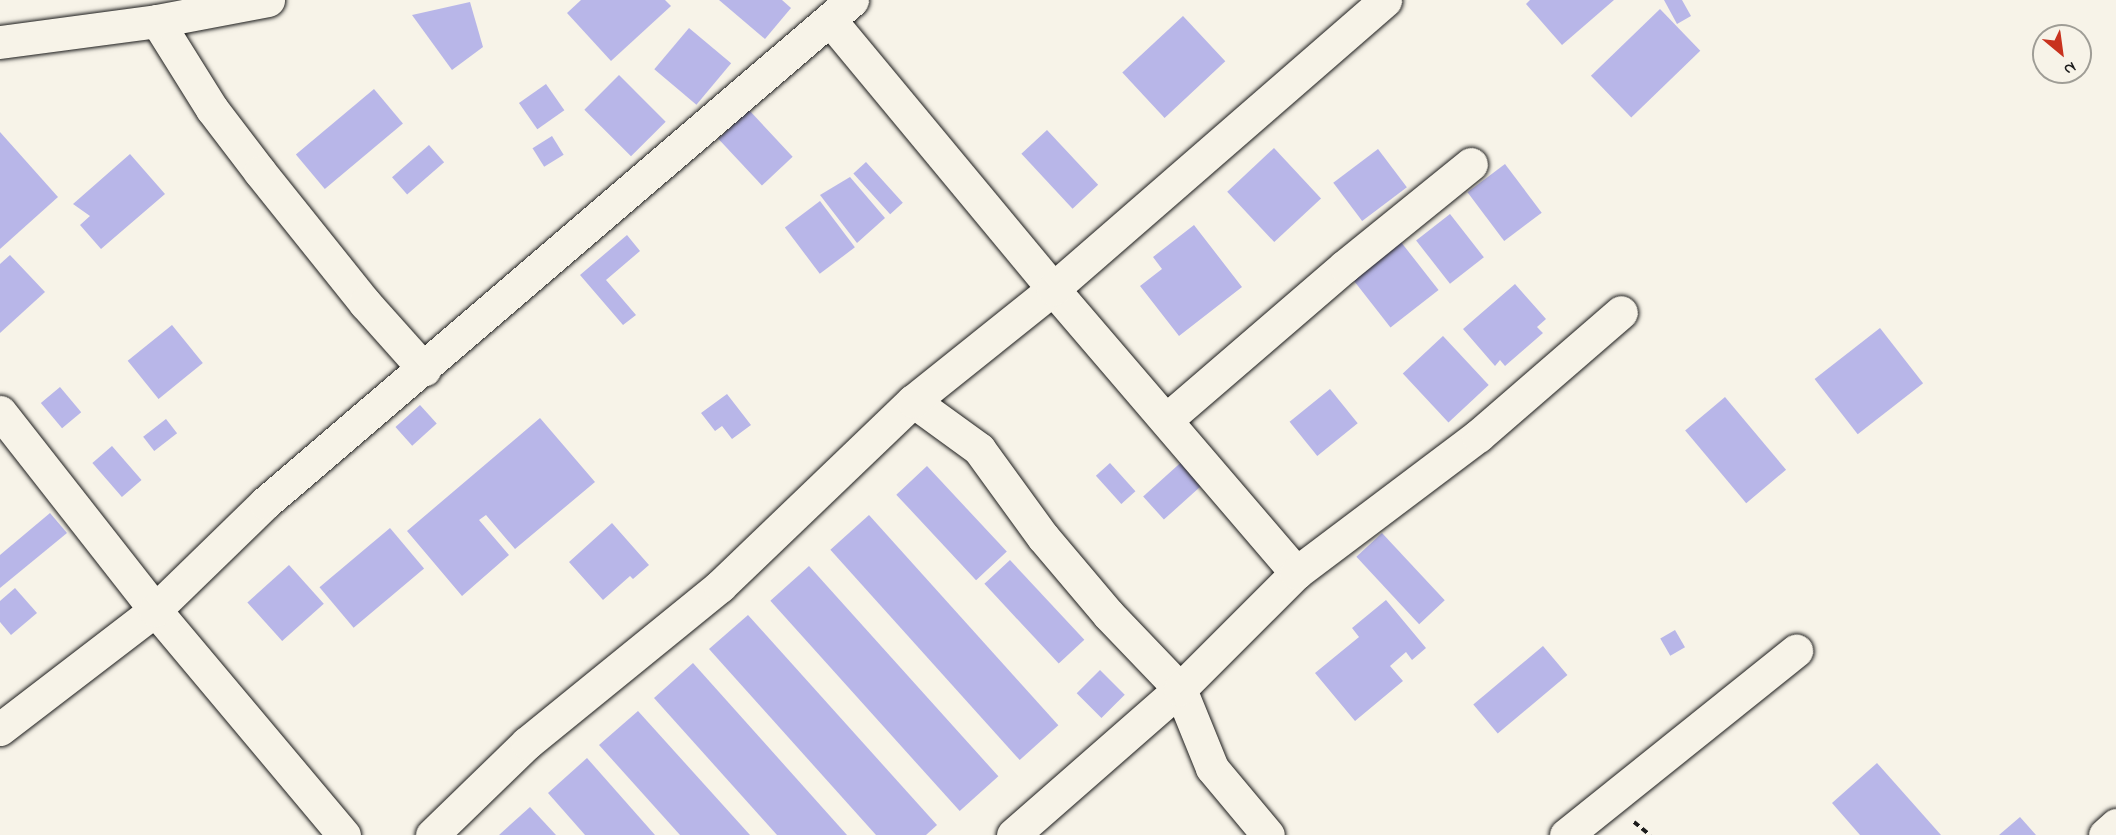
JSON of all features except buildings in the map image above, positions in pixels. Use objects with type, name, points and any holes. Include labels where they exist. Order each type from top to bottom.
[{"type":"street","points":[[0,42],[157,21],[263,0]]},
{"type":"street","points":[[432,835],[527,743],[720,586],[913,401],[1053,290],[1385,0]]},
{"type":"street","points":[[0,729],[155,610],[265,503],[841,10],[1053,290],[1296,573]]},
{"type":"street","points":[[157,21],[212,109],[260,172],[365,303],[424,369]]},
{"type":"street","points":[[1166,420],[1345,266],[1471,164]]},
{"type":"street","points":[[1013,835],[1180,689],[1296,573],[1478,436],[1621,312]]},
{"type":"street","points":[[913,401],[979,449],[1043,537],[1108,614],[1180,689],[1212,768],[1268,835]]},
{"type":"street","points":[[0,412],[155,610],[344,835]]},
{"type":"street","points":[[1566,835],[1796,651]]},
{"type":"street","points":[[2105,835],[2116,825]]}]
